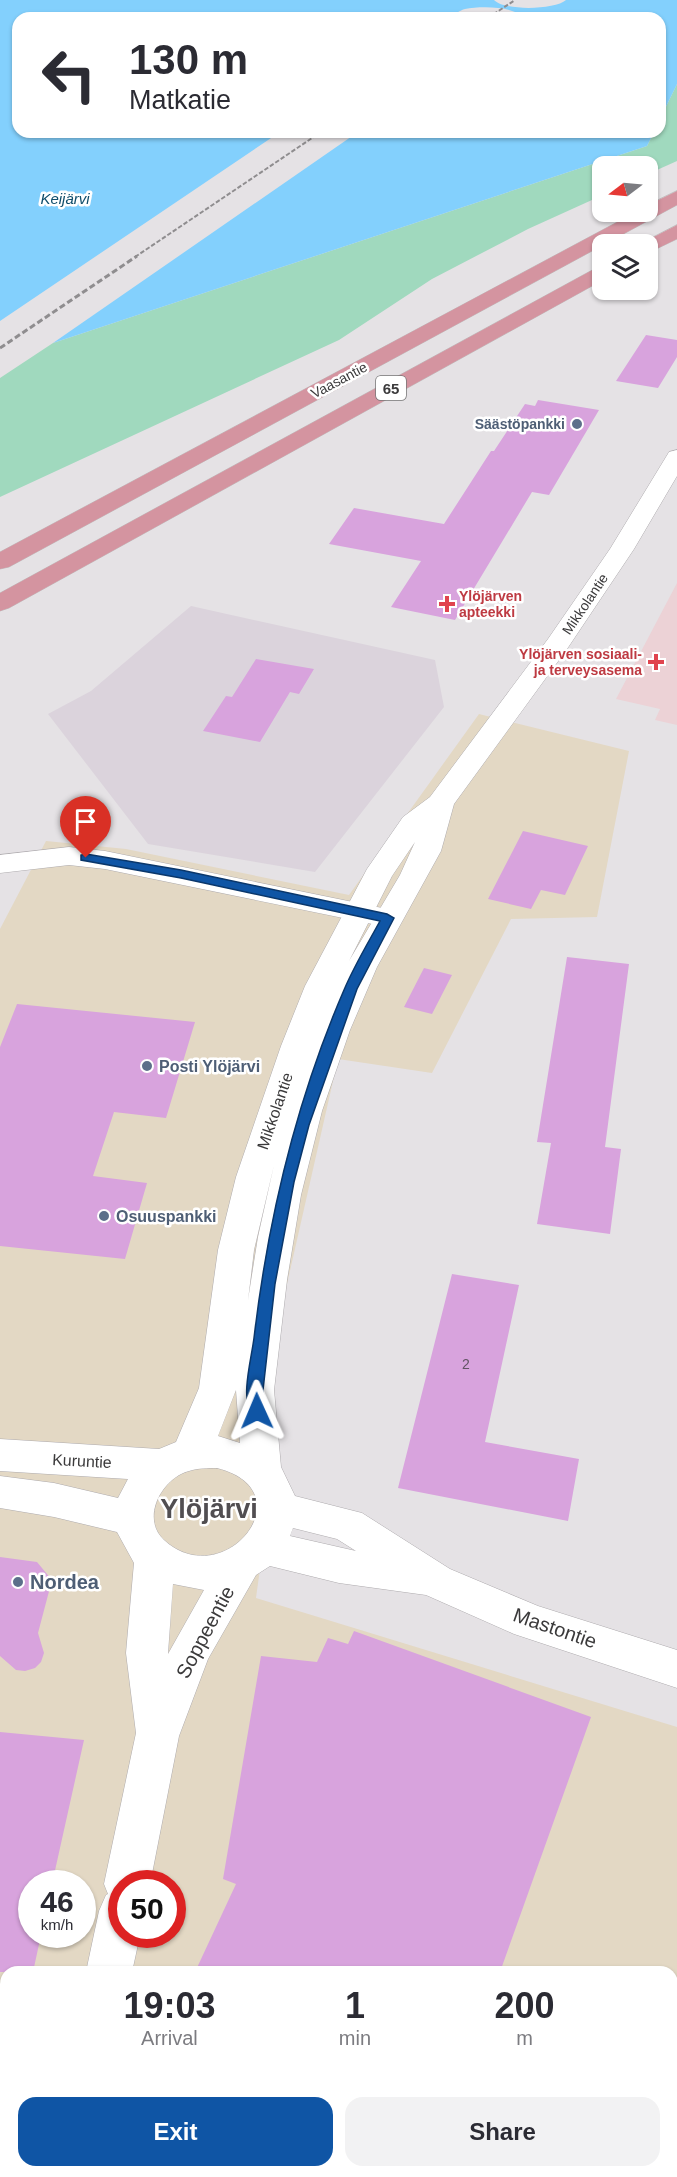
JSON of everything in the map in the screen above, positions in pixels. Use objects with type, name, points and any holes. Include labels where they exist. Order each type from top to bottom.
[{"type":"highway","name":"Vaasantie","points":[[0,562],[677,197]]},
{"type":"highway","points":[[658,241],[677,231]]},
{"type":"highway","name":"Vaasantie","points":[[0,603],[592,278]]},
{"type":"main road","name":"Mikkolantie","points":[[177,1460],[218,1388],[236,1250],[253,1177],[297,1046],[321,986],[373,916],[409,883],[437,824],[440,802],[558,644],[622,549],[677,457]]},
{"type":"main road","name":"Mikkolantie","points":[[262,1472],[255,1390],[268,1284],[287,1182],[302,1125],[373,916]]},
{"type":"main road","points":[[217,1452],[242,1458],[262,1472],[274,1488],[278,1508],[274,1529],[253,1555],[220,1571],[197,1573],[174,1568],[155,1557],[144,1546],[137,1533],[134,1519],[135,1504],[150,1476],[177,1460],[217,1452]]},
{"type":"main road","name":"Kuruntie","points":[[0,1455],[177,1460]]},
{"type":"main road","points":[[0,1492],[54,1500],[134,1519]]},
{"type":"main road","name":"Mastontie","points":[[278,1508],[348,1525],[436,1581],[529,1621],[677,1669]]},
{"type":"main road","name":"Mastontie","points":[[253,1555],[436,1581]]},
{"type":"main road","name":"Soppeentie","points":[[130,1870],[157,1736],[190,1652],[253,1555]]},
{"type":"main road","name":"Soppeentie","points":[[155,1557],[147,1653],[157,1736]]},
{"type":"main road","points":[[110,1966],[114,1948]]},
{"type":"street","points":[[0,864],[69,856],[105,860],[320,903],[373,916]]},
{"type":"shaded area","name":"Ylöjärven sosiaali- ja terveysasema","points":[[677,583],[677,725],[655,720],[660,709],[616,699]]},
{"type":"shaded area","points":[[191,606],[435,660],[444,707],[315,872],[148,844],[48,714],[91,691]]},
{"type":"shaded area","points":[[479,714],[629,751],[597,917],[511,919],[432,1073],[338,1059],[270,1359],[275,1459],[256,1598],[677,1727],[677,1966],[0,1966],[0,929],[46,841],[126,849],[349,895]]},
{"type":"green space","points":[[677,84],[677,161],[658,170],[658,156],[617,156],[647,146],[651,138],[666,138],[666,107]]},
{"type":"green space","points":[[592,164],[592,200],[528,229],[432,279],[339,340],[0,497],[0,378],[53,343]]},
{"type":"water","name":"Keijärvi","points":[[0,0],[494,0],[508,6],[530,8],[552,6],[566,0],[677,0],[677,84],[666,107],[666,12],[515,12],[480,7],[458,12],[12,12],[12,138],[271,138],[0,321]]},
{"type":"water","points":[[349,138],[651,138],[647,146],[617,156],[592,156],[592,164],[53,343]]},
{"type":"building","points":[[646,335],[677,340],[677,357],[658,388],[616,381]]},
{"type":"building","points":[[538,400],[599,410],[549,495],[532,492],[455,620],[391,607],[421,561],[329,544],[354,508],[444,524],[491,451],[494,451],[525,404],[535,406]]},
{"type":"building","points":[[256,659],[314,669],[299,694],[290,692],[260,742],[203,731],[226,696],[232,697]]},
{"type":"building","points":[[523,831],[588,846],[565,895],[541,890],[531,909],[488,899]]},
{"type":"building","points":[[567,957],[629,964],[605,1147],[621,1149],[610,1234],[537,1224],[551,1143],[537,1142]]},
{"type":"building","points":[[424,968],[452,975],[432,1014],[404,1007]]},
{"type":"building","points":[[17,1004],[195,1022],[166,1118],[114,1112],[93,1176],[147,1183],[125,1259],[0,1246],[0,1047]]},
{"type":"building","points":[[452,1274],[519,1285],[485,1442],[579,1459],[568,1521],[398,1488]]},
{"type":"building","points":[[0,1557],[37,1562],[52,1580],[38,1633],[44,1653],[41,1662],[35,1668],[25,1671],[16,1670],[0,1656]]},
{"type":"building","points":[[354,1631],[591,1717],[502,1966],[198,1966],[236,1884],[223,1879],[261,1656],[317,1662],[328,1638],[348,1644]]},
{"type":"building","points":[[0,1732],[84,1740],[55,1870],[18,1870],[18,1948],[38,1948],[34,1966],[0,1966]]},
{"type":"railway","points":[[497,12],[515,0]]},
{"type":"railway","points":[[135,257],[312,138]]},
{"type":"railway","points":[[0,348],[137,256]]},
{"type":"place","name":"Säästöpankki","points":[[577,424]]},
{"type":"place","name":"Ylöjärven apteekki","points":[[447,604]]},
{"type":"place","name":"Ylöjärven sosiaali- ja terveysasema","points":[[656,662]]},
{"type":"place","name":"Posti Ylöjärvi","points":[[147,1066]]},
{"type":"place","name":"Osuuspankki","points":[[104,1216]]},
{"type":"place","name":"Nordea","points":[[18,1582]]},
{"type":"district","name":"Ylöjärvi","points":[[209,1509]]},
{"type":"route","points":[[86,858],[181,874],[387,918],[350,989],[302,1125],[287,1182],[268,1284],[255,1390],[257,1411]]}]
